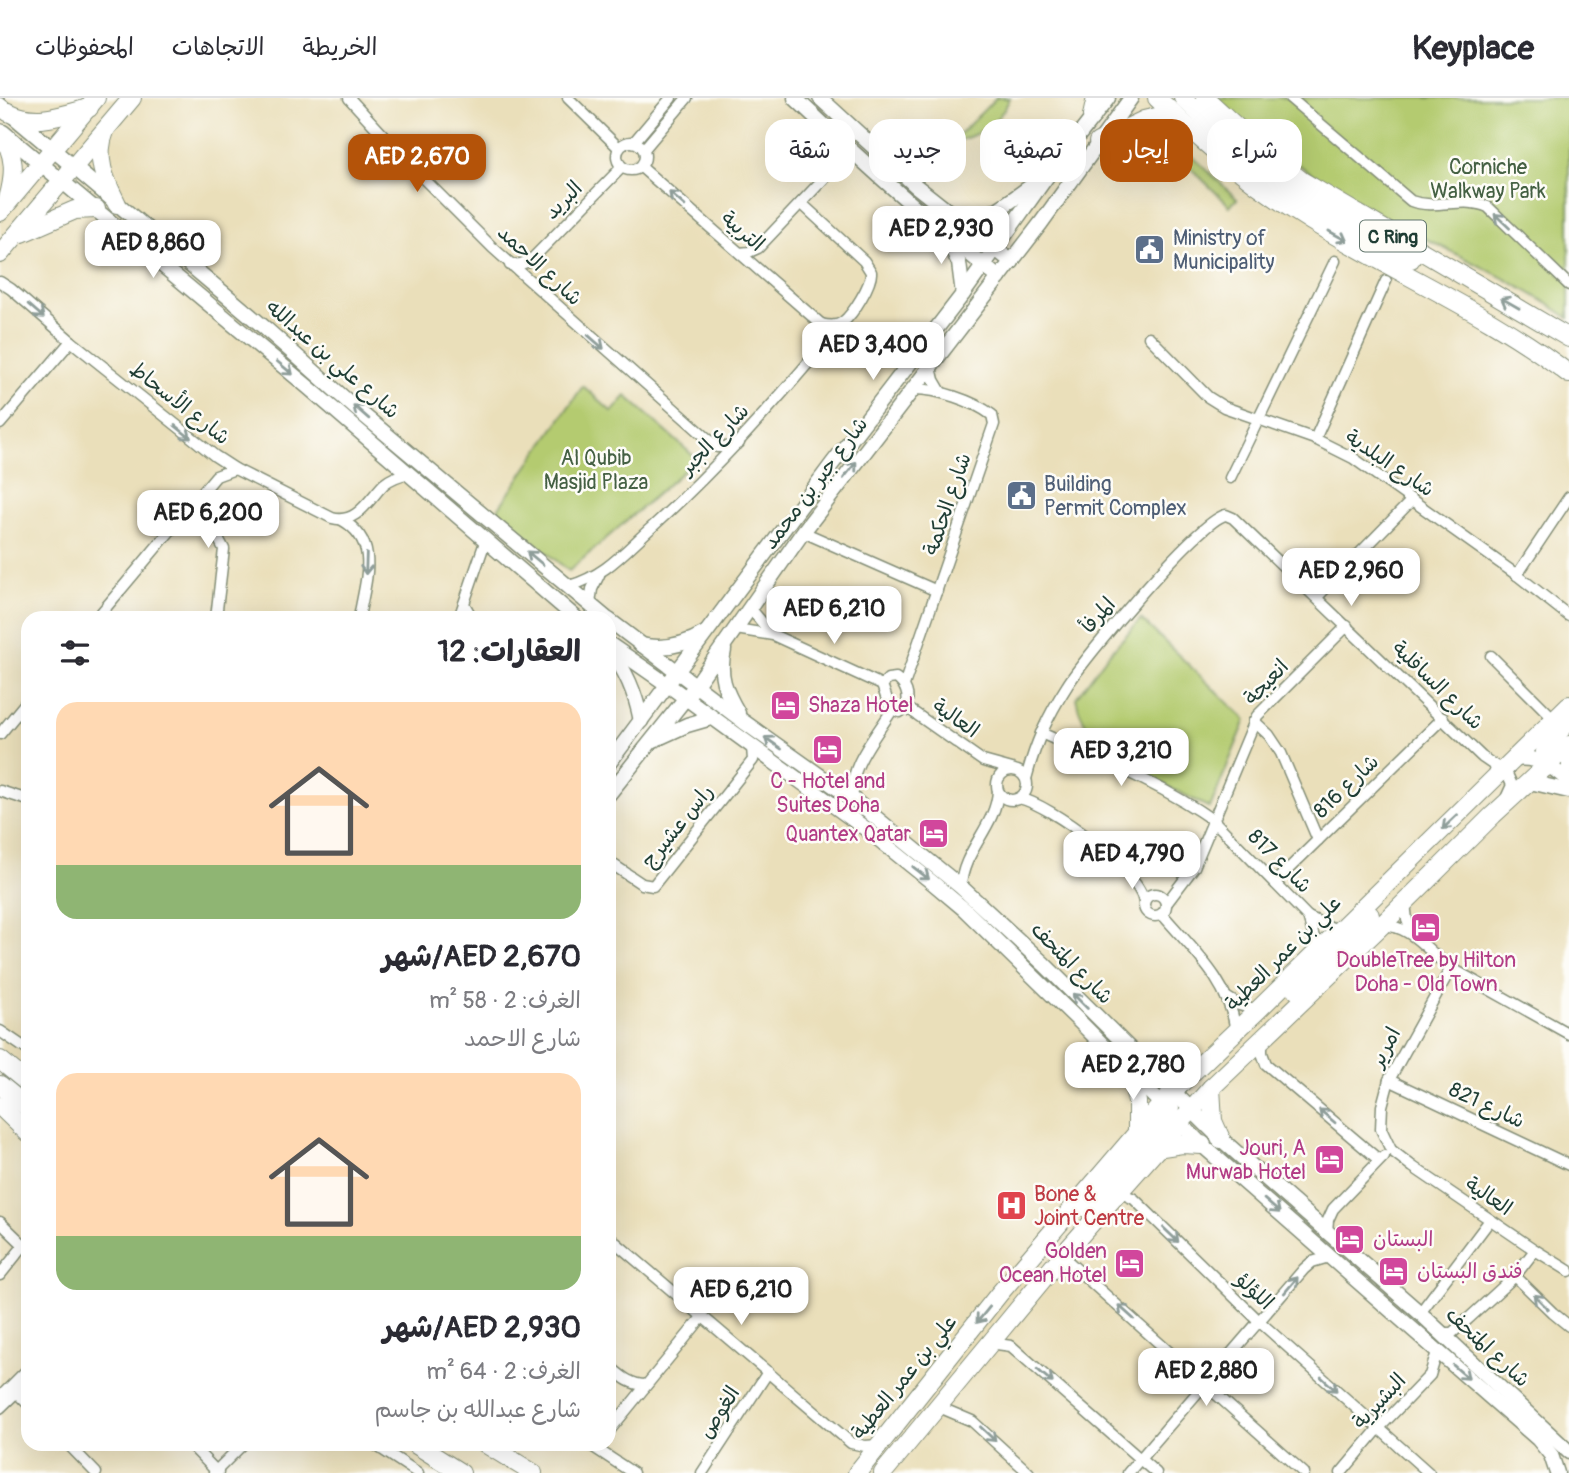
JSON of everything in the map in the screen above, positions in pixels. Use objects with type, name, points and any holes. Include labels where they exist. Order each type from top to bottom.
[{"type":"main road","points":[[0,254],[132,98]]},
{"type":"main road","points":[[1093,116],[1096,98]]},
{"type":"main road","name":"C Ring","points":[[1157,98],[1178,106],[1224,160],[1287,206],[1500,328],[1569,374]]},
{"type":"main road","name":"C Ring","points":[[1205,98],[1227,119]]},
{"type":"main road","points":[[1212,98],[1227,119]]},
{"type":"main road","points":[[4,108],[18,117],[47,119],[92,103]]},
{"type":"main road","points":[[3,207],[92,103]]},
{"type":"main road","points":[[1098,142],[1178,106],[1313,204],[1426,266],[1463,276]]},
{"type":"main road","points":[[107,127],[101,145],[101,164],[105,181],[117,204]]},
{"type":"main road","points":[[0,132],[8,145],[13,163],[13,182],[3,207]]},
{"type":"main road","name":"C Ring","points":[[1302,181],[1569,338]]},
{"type":"main road","points":[[16,236],[75,210],[96,209]]},
{"type":"main road","points":[[1500,328],[1569,361]]},
{"type":"main road","name":"علي بن عمر العطية","points":[[883,1473],[1062,1256],[1156,1149],[1175,1107],[1199,1065],[1236,1032],[1508,764],[1562,720],[1569,705]]},
{"type":"main road","points":[[1546,765],[1546,745],[1562,720]]},
{"type":"main road","name":"علي بن عمر العطية","points":[[857,1473],[999,1294],[1137,1131],[1212,1088],[1569,745]]},
{"type":"main road","points":[[1042,1281],[1069,1232],[1175,1107],[1344,944],[1383,900],[1394,877]]},
{"type":"main road","points":[[0,1060],[21,1077]]},
{"type":"main road","points":[[1137,1131],[1138,1070],[1177,1075],[1187,1073],[1199,1065]]},
{"type":"main road","points":[[0,1085],[21,1102]]},
{"type":"main road","points":[[1212,1088],[1213,1121],[1221,1139]]},
{"type":"main road","points":[[0,1105],[21,1126]]},
{"type":"main road","points":[[1156,1149],[1182,1144],[1202,1145]]},
{"type":"main road","points":[[426,1451],[461,1473]]},
{"type":"main road","points":[[497,1451],[533,1473]]},
{"type":"street","name":"شارع الاحمد","points":[[349,98],[418,173],[510,265],[717,447]]},
{"type":"street","points":[[568,98],[619,148]]},
{"type":"street","points":[[634,142],[671,98]]},
{"type":"street","points":[[644,149],[687,98]]},
{"type":"street","points":[[795,98],[817,119]]},
{"type":"street","points":[[820,98],[916,186],[1012,262]]},
{"type":"street","name":"شارع جبر بن محمد","points":[[1086,125],[1108,98]]},
{"type":"street","name":"شارع جبر بن محمد","points":[[616,785],[687,698],[803,532],[1012,262],[1131,98]]},
{"type":"street","points":[[1290,98],[1411,201],[1424,205],[1477,204],[1488,207],[1569,285]]},
{"type":"street","name":"شارع علي بن عبدالله","points":[[4,108],[265,328],[361,413],[598,611]]},
{"type":"street","name":"شارع علي بن عبدالله","points":[[0,132],[96,209],[568,611]]},
{"type":"street","points":[[626,142],[634,142],[644,149],[646,159],[640,167],[631,170],[622,167],[617,160],[619,148],[626,142]]},
{"type":"street","points":[[855,154],[999,278]]},
{"type":"street","name":"البريد","points":[[531,260],[622,167]]},
{"type":"street","name":"التربية","points":[[640,167],[821,324]]},
{"type":"street","points":[[755,267],[754,257],[758,248],[820,182]]},
{"type":"street","points":[[961,223],[990,214],[1036,182]]},
{"type":"street","name":"شارع جبر بن محمد","points":[[641,720],[1044,182]]},
{"type":"street","points":[[801,203],[864,261],[871,272],[869,285],[845,320],[833,326],[821,324]]},
{"type":"street","points":[[941,230],[958,263],[963,293]]},
{"type":"street","points":[[740,253],[758,248]]},
{"type":"street","points":[[510,265],[531,260]]},
{"type":"street","points":[[527,280],[531,260]]},
{"type":"street","points":[[1230,478],[1335,261]]},
{"type":"street","points":[[1315,439],[1386,281]]},
{"type":"street","name":"شارع الأسحاط","points":[[0,282],[215,456],[235,469],[332,518],[342,520]]},
{"type":"street","name":"شارع الجبر","points":[[569,586],[599,575],[715,468],[820,349],[821,324]]},
{"type":"street","name":"شارع البلدية","points":[[1149,337],[1208,397],[1224,407],[1315,439],[1353,458],[1569,615]]},
{"type":"street","points":[[0,424],[71,341]]},
{"type":"street","points":[[931,367],[941,392]]},
{"type":"street","points":[[914,389],[941,392]]},
{"type":"street","name":"شارع الحكمة","points":[[904,685],[993,428],[992,415],[984,409],[941,392]]},
{"type":"street","points":[[715,468],[717,447],[731,447],[739,443]]},
{"type":"street","points":[[215,456],[216,476]]},
{"type":"street","points":[[103,611],[216,476],[235,469]]},
{"type":"street","points":[[342,520],[354,516],[389,481],[409,473]]},
{"type":"street","points":[[1517,575],[1569,497]]},
{"type":"street","points":[[1317,597],[1412,500]]},
{"type":"street","points":[[188,509],[217,536],[224,550],[217,611]]},
{"type":"street","name":"شارع السافلية","points":[[1215,519],[1226,515],[1233,518],[1475,750],[1493,766],[1508,764]]},
{"type":"street","name":"المرفأ","points":[[1026,782],[1032,753],[1041,733],[1066,688],[1092,651],[1183,549],[1215,519]]},
{"type":"street","points":[[342,520],[360,533],[368,556],[360,611]]},
{"type":"street","points":[[803,532],[937,591]]},
{"type":"street","points":[[462,611],[486,539]]},
{"type":"street","points":[[590,604],[592,589],[599,575]]},
{"type":"street","points":[[464,604],[468,611]]},
{"type":"street","points":[[750,608],[773,635]]},
{"type":"street","name":"شارع علي بن عبدالله","points":[[616,626],[678,672]]},
{"type":"street","name":"انعيجة","points":[[1160,902],[1177,889],[1194,867],[1254,721],[1347,626]]},
{"type":"street","points":[[736,629],[773,635],[882,685],[892,710]]},
{"type":"street","points":[[640,645],[657,648],[674,646],[709,630]]},
{"type":"street","points":[[724,645],[720,668],[723,685],[744,722]]},
{"type":"street","points":[[616,651],[687,698]]},
{"type":"street","points":[[1491,656],[1562,720]]},
{"type":"street","points":[[616,659],[634,693],[641,720],[616,754]]},
{"type":"street","name":"شارع المتحف","points":[[678,672],[854,800],[961,887],[1044,964],[1138,1070]]},
{"type":"street","points":[[882,685],[892,678],[904,685],[908,695],[906,707],[900,712],[892,710]]},
{"type":"street","name":"شارع المتحف","points":[[687,698],[933,883],[1138,1070],[1175,1107],[1202,1145],[1538,1439],[1551,1455],[1557,1473]]},
{"type":"street","name":"العالية","points":[[906,707],[983,761],[1013,769]]},
{"type":"street","points":[[0,734],[21,708]]},
{"type":"street","points":[[854,800],[851,783],[857,766],[892,710]]},
{"type":"street","points":[[649,743],[680,728],[711,718]]},
{"type":"street","name":"شارع 816","points":[[1275,882],[1443,718]]},
{"type":"street","points":[[1254,721],[1269,735],[1281,753],[1318,840]]},
{"type":"street","name":"شارع 817","points":[[1041,733],[1108,763],[1196,808],[1214,821],[1308,917],[1339,931]]},
{"type":"street","name":"راس عشيرج","points":[[616,867],[642,884],[653,886],[753,760],[752,747]]},
{"type":"street","name":"شارع السافلية","points":[[1475,750],[1485,774],[1486,788]]},
{"type":"street","name":"المرفأ","points":[[1013,769],[1032,753]]},
{"type":"street","points":[[1569,753],[1569,767]]},
{"type":"street","name":"العالية","points":[[983,761],[997,788]]},
{"type":"street","points":[[1493,816],[1511,791],[1508,764],[1546,765],[1569,781]]},
{"type":"street","points":[[1546,765],[1569,790]]},
{"type":"street","points":[[827,781],[846,775],[857,766]]},
{"type":"street","points":[[961,887],[966,864],[994,813],[1001,774],[1013,769],[1019,771],[1043,806],[1094,843],[1138,886],[1160,902],[1211,969],[1234,1017],[1236,1032]]},
{"type":"street","points":[[994,813],[1017,799],[1026,790],[1026,782]]},
{"type":"street","points":[[1530,782],[1569,790]]},
{"type":"street","points":[[0,784],[6,792]]},
{"type":"street","points":[[997,788],[1005,798],[1043,806]]},
{"type":"street","points":[[945,874],[966,864]]},
{"type":"street","points":[[1138,886],[1147,913],[1154,917],[1160,902]]},
{"type":"street","points":[[1144,902],[1160,902]]},
{"type":"street","points":[[1405,903],[1406,919],[1414,936]]},
{"type":"street","name":"شارع 817","points":[[1308,917],[1318,951]]},
{"type":"street","points":[[1381,926],[1399,927],[1414,936],[1436,958],[1451,968],[1569,1034]]},
{"type":"street","name":"امرير","points":[[1391,1150],[1381,1129],[1382,1106],[1389,1080],[1451,968]]},
{"type":"street","points":[[1226,997],[1239,1005],[1258,1010]]},
{"type":"street","points":[[0,1031],[21,1044]]},
{"type":"street","points":[[1262,1040],[1266,1064],[1379,1160]]},
{"type":"street","name":"شارع 821","points":[[1389,1080],[1569,1164]]},
{"type":"street","name":"شارع المتحف","points":[[1175,1107],[1221,1139],[1328,1232],[1442,1333],[1569,1452]]},
{"type":"street","points":[[1328,1232],[1328,1220],[1333,1209],[1391,1150]]},
{"type":"street","name":"العالية","points":[[1391,1150],[1490,1220],[1569,1270]]},
{"type":"street","name":"اللؤلؤ","points":[[1119,1192],[1134,1199],[1260,1322],[1429,1473]]},
{"type":"street","points":[[1420,1313],[1490,1220]]},
{"type":"street","points":[[0,1222],[21,1242]]},
{"type":"street","points":[[616,1243],[851,1443],[857,1457],[857,1473]]},
{"type":"street","points":[[1442,1333],[1452,1333],[1457,1329],[1515,1276],[1535,1250]]},
{"type":"street","points":[[0,1275],[21,1252]]},
{"type":"street","points":[[1062,1256],[1304,1473]]},
{"type":"street","points":[[1128,1473],[1308,1266],[1319,1259],[1329,1257]]},
{"type":"street","points":[[1515,1276],[1569,1325]]},
{"type":"street","points":[[616,1422],[703,1316]]},
{"type":"street","points":[[988,1347],[997,1344],[1011,1346],[1156,1473]]},
{"type":"street","name":"البشيرية","points":[[1341,1473],[1379,1428],[1430,1375],[1437,1352]]},
{"type":"street","points":[[616,1372],[626,1380],[646,1385]]},
{"type":"street","name":"الغوص","points":[[702,1473],[768,1372]]},
{"type":"street","points":[[0,1397],[21,1376]]},
{"type":"street","points":[[0,1408],[21,1387]]},
{"type":"street","points":[[16,1392],[21,1397]]},
{"type":"street","points":[[939,1406],[972,1421],[1028,1473]]},
{"type":"street","points":[[851,1443],[878,1445]]},
{"type":"street","points":[[75,1451],[96,1473]]},
{"type":"street","points":[[196,1451],[216,1472],[236,1451]]},
{"type":"street","points":[[385,1451],[418,1473]]},
{"type":"street","points":[[600,1451],[633,1473]]},
{"type":"street","points":[[897,1473],[899,1454]]},
{"type":"green space","points":[[996,98],[1010,98],[996,119],[980,119],[980,131],[966,138],[966,128]]},
{"type":"green space","name":"Corniche Walkway Park","points":[[1217,98],[1569,98],[1569,318],[1508,281],[1352,199],[1302,167],[1302,119],[1238,117]]},
{"type":"green space","points":[[1193,157],[1207,170],[1207,182],[1219,182],[1237,199],[1230,206],[1193,170]]},
{"type":"green space","name":"Al Qubib Masjid Plaza","points":[[583,386],[612,412],[626,396],[697,459],[569,571],[498,513],[498,509]]},
{"type":"green space","points":[[1141,619],[1246,720],[1210,808],[1098,751],[1079,710],[1076,698],[1107,656]]},
{"type":"place","name":"Ministry of Municipality","points":[[1150,250]]},
{"type":"place","name":"Building Permit Complex","points":[[1021,496]]},
{"type":"place","name":"Shaza Hotel","points":[[785,705]]},
{"type":"place","name":"C - Hotel and Suites Doha","points":[[828,749]]},
{"type":"place","name":"Quantex Qatar","points":[[934,834]]},
{"type":"place","name":"DoubleTree by Hilton Doha - Old Town","points":[[1426,928]]},
{"type":"place","name":"Jouri, A Murwab Hotel","points":[[1329,1160]]},
{"type":"place","name":"Bone & Joint Centre","points":[[1011,1206]]},
{"type":"place","name":"البستان","points":[[1350,1239]]},
{"type":"place","name":"Golden Ocean Hotel","points":[[1130,1263]]},
{"type":"place","name":"فندق البستان","points":[[1394,1271]]}]
